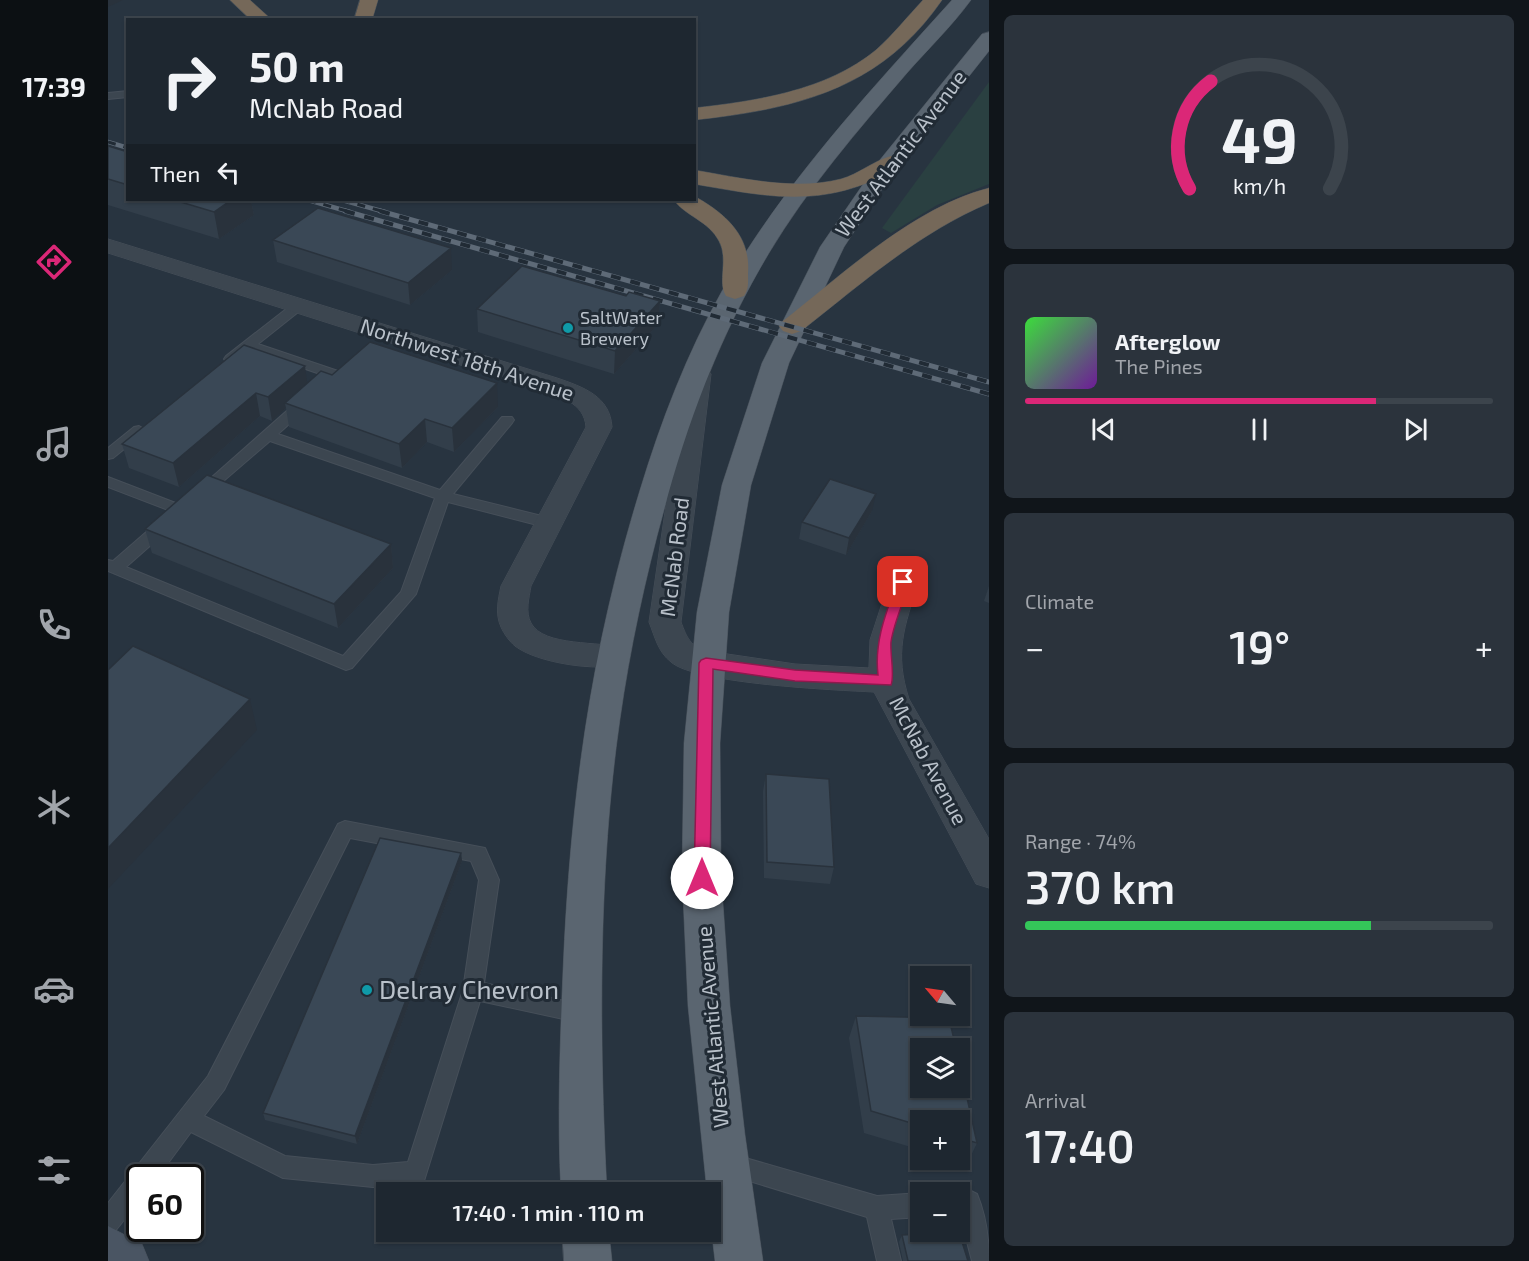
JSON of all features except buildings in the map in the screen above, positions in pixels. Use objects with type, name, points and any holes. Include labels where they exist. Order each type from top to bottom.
[{"type":"highway","points":[[239,0],[261,18]]},
{"type":"highway","points":[[364,18],[369,0]]},
{"type":"highway","points":[[696,114],[748,107],[787,98],[845,76],[882,54],[933,0]]},
{"type":"highway","points":[[696,177],[801,190],[847,184],[865,178],[891,163]]},
{"type":"highway","points":[[792,326],[915,232],[954,210],[989,195]]},
{"type":"highway","points":[[687,201],[709,214],[733,244],[737,261],[735,291]]},
{"type":"main road","points":[[584,1182],[582,1014],[593,797],[613,656],[658,481],[700,363],[735,291],[801,190],[851,124],[962,0]]},
{"type":"main road","name":"West Atlantic Avenue","points":[[739,1261],[725,1164],[704,942],[702,806],[706,663],[717,578],[733,500],[755,424],[792,326],[832,246],[891,163],[989,38]]},
{"type":"main road","points":[[587,1242],[588,1261]]},
{"type":"main road","points":[[108,1250],[125,1261]]},
{"type":"street","name":"Northwest 18th Avenue","points":[[108,246],[548,384],[580,396],[590,403],[600,419],[599,427],[516,586],[511,606],[512,621],[516,629],[534,644],[559,651],[613,656]]},
{"type":"street","name":"McNab Road","points":[[700,363],[665,622],[674,646],[684,656],[706,663],[795,676],[886,681]]},
{"type":"street","points":[[886,681],[883,660],[885,639],[903,582]]},
{"type":"street","name":"McNab Avenue","points":[[886,681],[893,699],[989,873]]},
{"type":"lane","points":[[108,96],[126,94]]},
{"type":"lane","points":[[220,367],[298,306]]},
{"type":"lane","points":[[248,345],[336,375],[182,510],[112,566],[346,664],[408,594],[443,496],[507,420]]},
{"type":"lane","points":[[108,455],[155,418]]},
{"type":"lane","points":[[268,435],[443,496],[549,523]]},
{"type":"lane","points":[[108,482],[182,510]]},
{"type":"lane","points":[[153,1164],[216,1083],[345,829],[478,854],[489,880],[473,990],[416,1173],[373,1176],[283,1167],[188,1119]]},
{"type":"lane","points":[[473,990],[582,1014]]},
{"type":"lane","points":[[725,1164],[877,1208],[910,1206]]},
{"type":"lane","points":[[108,1222],[126,1199]]},
{"type":"lane","points":[[970,1206],[984,1261]]},
{"type":"lane","points":[[877,1208],[889,1261]]},
{"type":"green space","points":[[989,82],[989,184],[937,205],[891,233],[882,228]]},
{"type":"railway","points":[[108,142],[126,147]]},
{"type":"railway","points":[[312,201],[350,212]]},
{"type":"railway","points":[[346,201],[385,212]]},
{"type":"railway","points":[[345,211],[989,394]]},
{"type":"railway","points":[[380,211],[989,382]]},
{"type":"place","name":"SaltWater Brewery","points":[[568,328]]},
{"type":"place","name":"Delray Chevron","points":[[367,990]]},
{"type":"route","points":[[702,878],[706,663],[795,676],[886,681],[883,660],[885,639],[903,582]]}]
